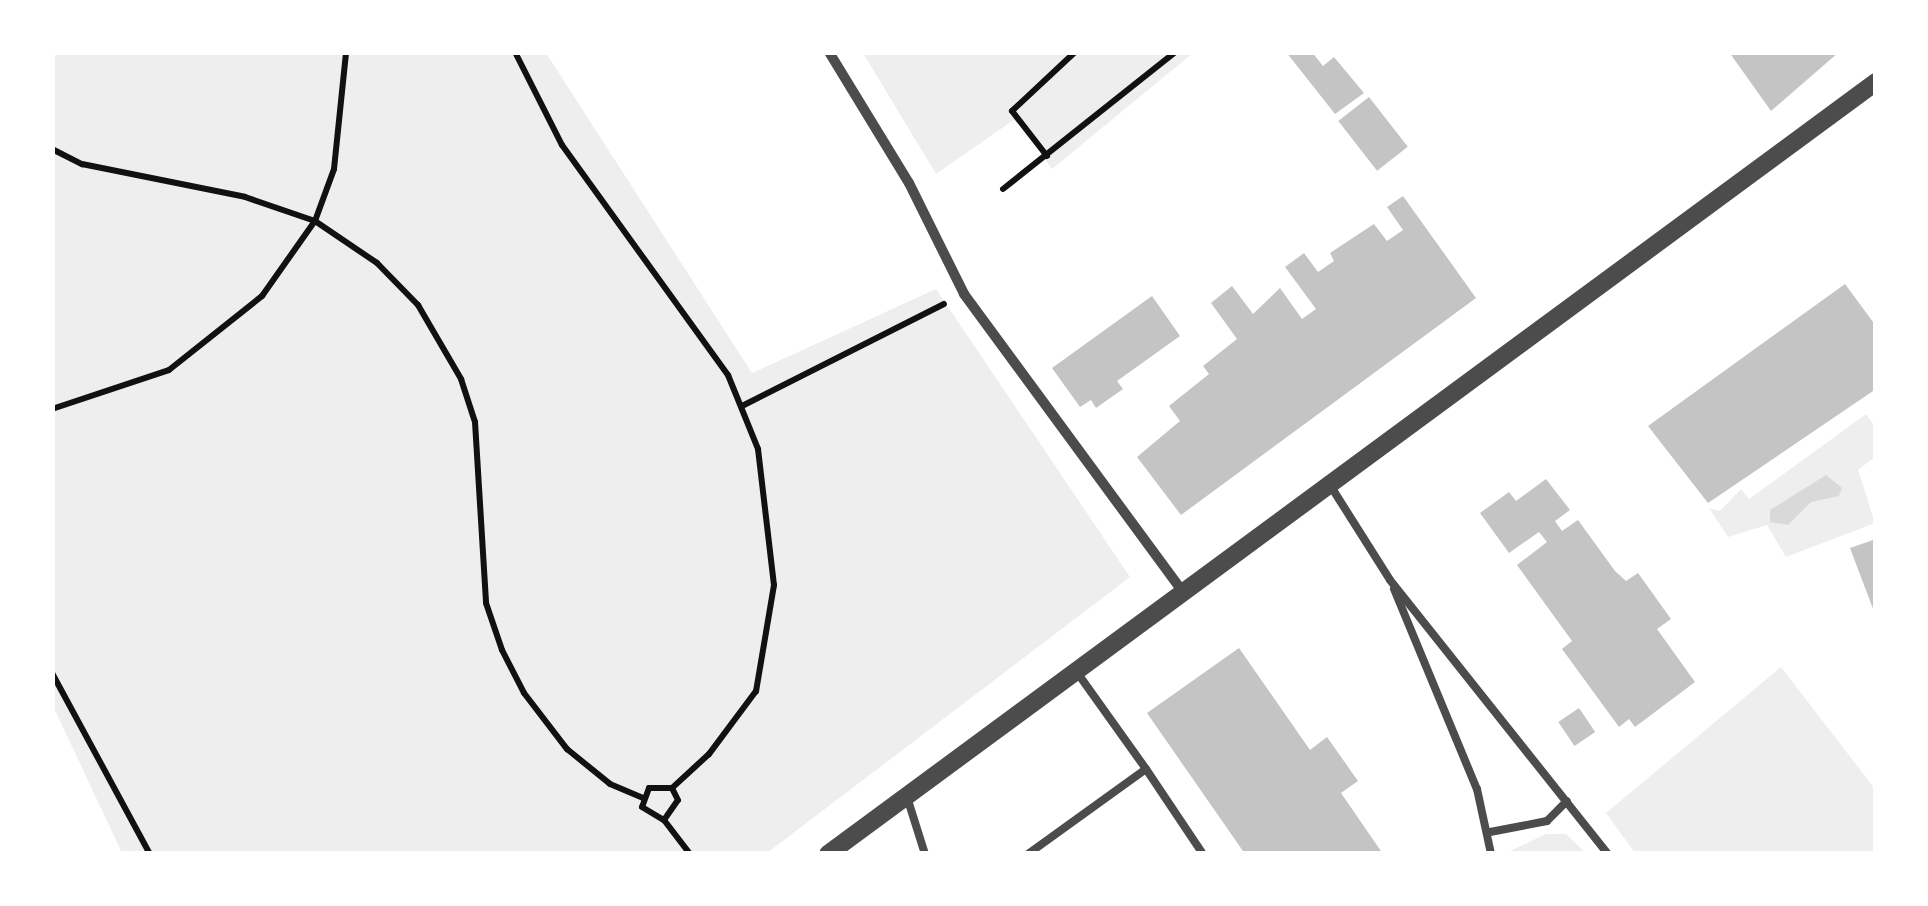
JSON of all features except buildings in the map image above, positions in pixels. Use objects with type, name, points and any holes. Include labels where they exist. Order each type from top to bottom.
[{"type":"street","points":[[829,52],[909,184],[964,294],[1182,591]]},
{"type":"street","points":[[828,854],[1876,82]]},
{"type":"lane","points":[[1330,485],[1390,580],[1608,854]]},
{"type":"lane","points":[[1390,580],[1490,832],[1491,854]]},
{"type":"lane","points":[[1076,671],[1203,854]]},
{"type":"lane","points":[[1028,854],[1146,769]]},
{"type":"lane","points":[[907,796],[926,854]]},
{"type":"lane","points":[[1490,832],[1547,821],[1567,800]]},
{"type":"path","points":[[52,409],[170,370],[210,343],[262,296],[315,222],[342,130],[346,52]]},
{"type":"path","points":[[515,52],[562,144],[703,335],[744,404],[758,449],[773,539],[771,622],[756,691],[708,754],[672,788],[649,788],[643,798],[647,815],[664,820],[690,854]]},
{"type":"path","points":[[1047,156],[1012,111],[1075,52]]},
{"type":"path","points":[[1004,189],[1175,52]]},
{"type":"path","points":[[52,149],[82,164],[245,197],[315,222],[377,263],[440,336],[475,422],[486,603],[502,650],[524,693],[567,749],[610,784],[643,798]]},
{"type":"path","points":[[744,404],[964,294]]},
{"type":"path","points":[[52,673],[150,854]]},
{"type":"path","points":[[664,820],[675,813],[672,788]]},
{"type":"shaded area","points":[[53,53],[546,53],[752,373],[936,289],[1130,577],[767,853],[122,853],[53,706]]},
{"type":"shaded area","points":[[863,53],[1193,53],[1052,169],[1015,119],[936,174]]},
{"type":"shaded area","points":[[1866,414],[1875,427],[1875,457],[1858,470],[1875,523],[1786,557],[1767,525],[1728,537],[1709,508],[1720,511],[1741,489],[1749,499]]},
{"type":"shaded area","points":[[1826,475],[1842,488],[1839,496],[1811,502],[1788,525],[1770,522],[1770,510]]},
{"type":"shaded area","points":[[1781,667],[1875,789],[1875,853],[1635,853],[1606,813]]},
{"type":"shaded area","points":[[1546,834],[1566,834],[1586,853],[1506,853]]}]
